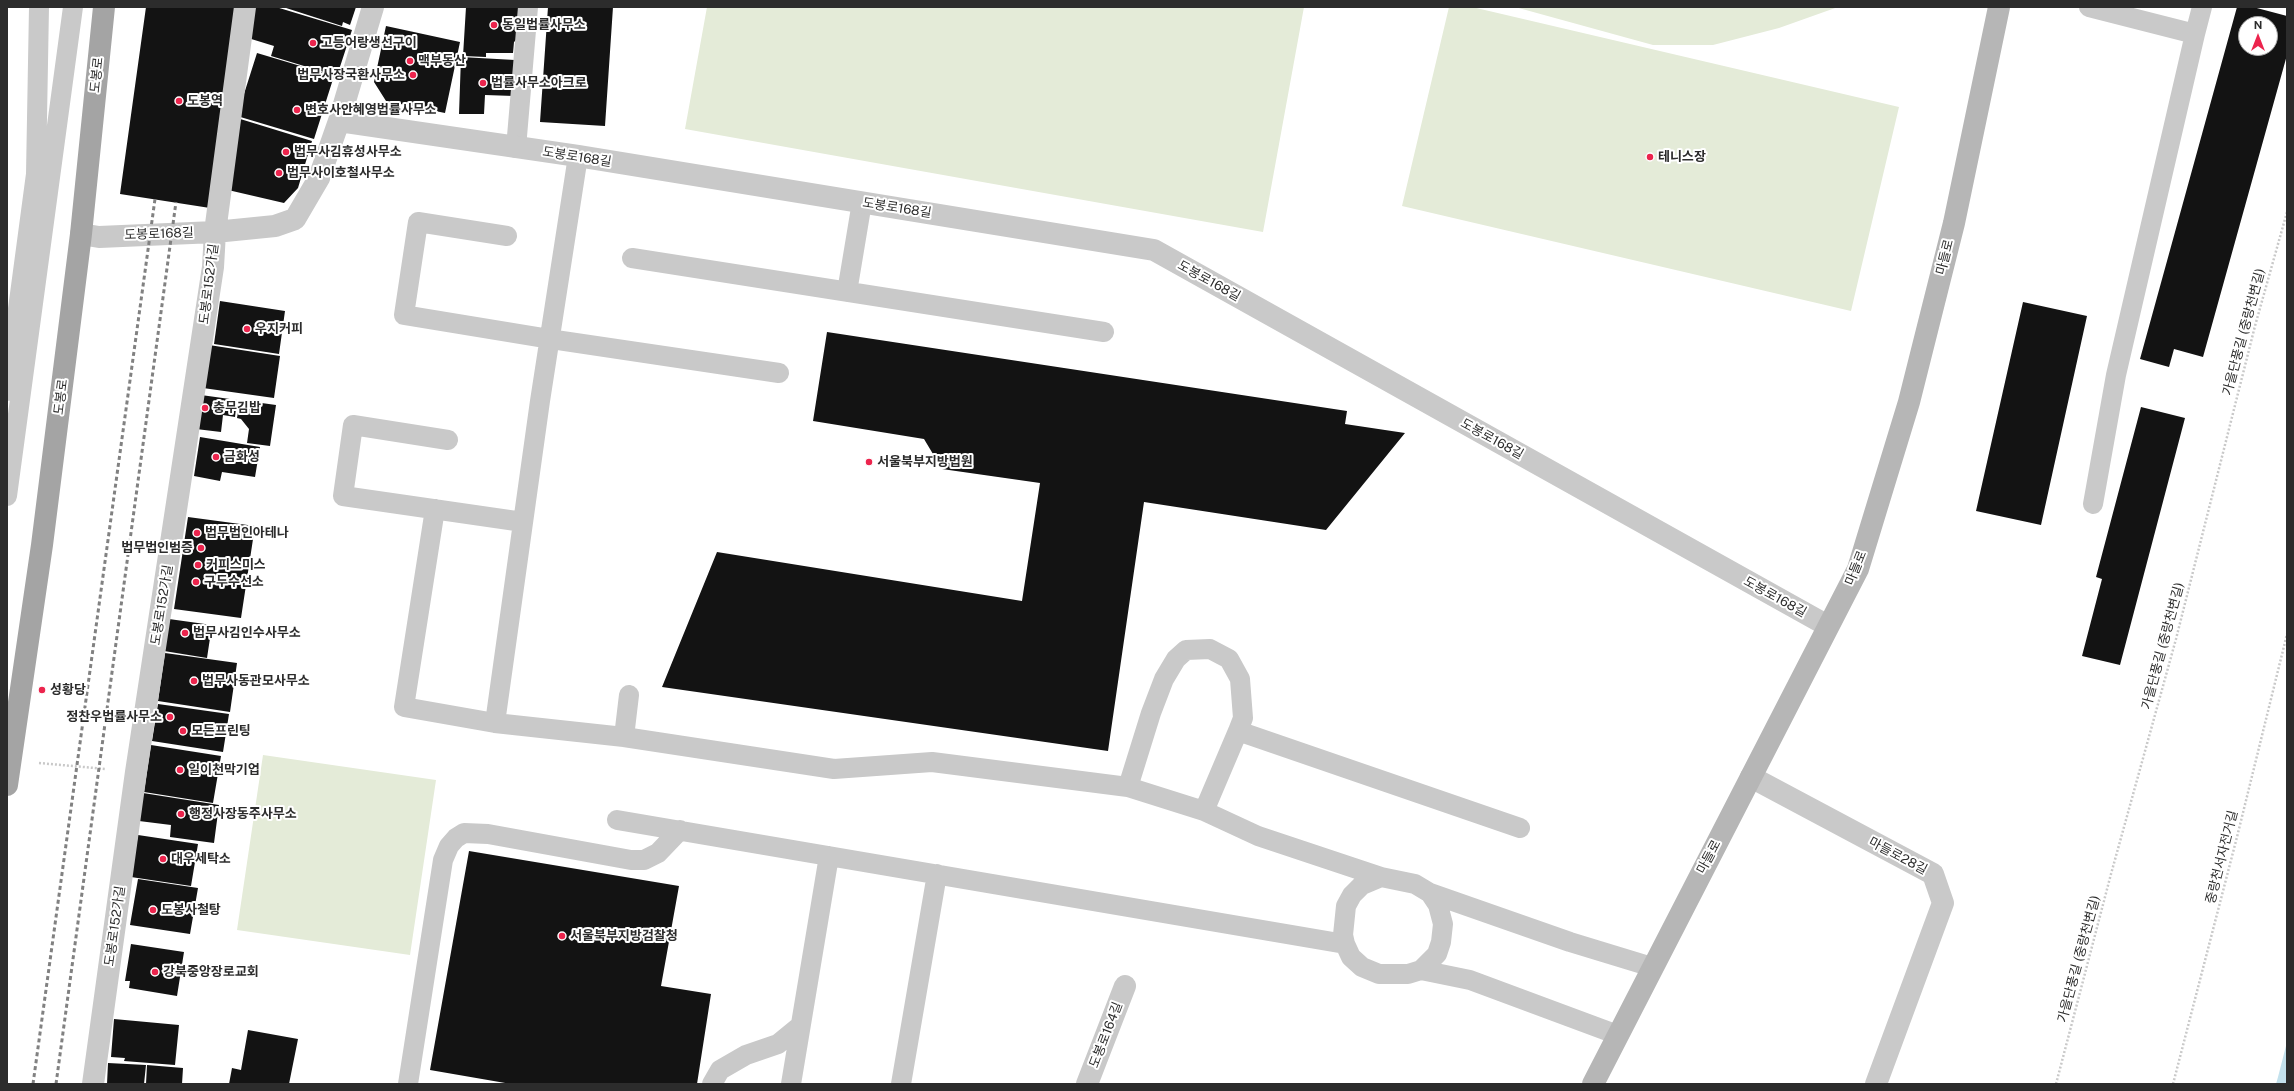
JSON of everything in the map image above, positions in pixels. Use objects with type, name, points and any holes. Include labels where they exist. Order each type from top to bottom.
[{"type":"main road","name":"도봉로","points":[[7,785],[42,545],[81,234],[104,7]]},
{"type":"street","name":"도봉로152가길","points":[[93,1084],[136,772],[213,267],[215,232],[245,7]]},
{"type":"street","name":"도봉로168길","points":[[81,234],[99,237],[215,232],[275,226],[295,219],[319,178],[339,121],[373,7]]},
{"type":"street","name":"마들로","points":[[1593,1084],[1858,569],[1909,402],[1954,223],[1999,7]]},
{"type":"street","name":"도봉로168길","points":[[339,121],[578,156],[1154,250],[1828,626]]},
{"type":"street","name":"마들로28길","points":[[1751,777],[1933,874],[1943,903],[1876,1084]]},
{"type":"street","name":"도봉로164길","points":[[1087,1084],[1125,986]]},
{"type":"lane","points":[[7,391],[36,174],[39,7]]},
{"type":"lane","points":[[7,496],[73,7]]},
{"type":"lane","points":[[516,148],[528,7]]},
{"type":"lane","points":[[2089,7],[2194,34]]},
{"type":"lane","points":[[2093,504],[2116,375],[2194,34],[2202,7]]},
{"type":"lane","points":[[495,723],[523,522],[578,156]]},
{"type":"lane","points":[[847,292],[862,202]]},
{"type":"lane","points":[[508,236],[418,222],[404,315],[550,340],[779,373]]},
{"type":"lane","points":[[632,258],[1104,332]]},
{"type":"lane","points":[[448,440],[353,425],[343,496],[523,522]]},
{"type":"lane","points":[[435,509],[404,707],[495,723],[624,737],[834,769],[932,762],[1128,787],[1204,811],[1258,836],[1381,876],[1415,884],[1430,893],[1570,942],[1652,967]]},
{"type":"lane","points":[[1128,787],[1151,713],[1164,679],[1176,659],[1186,650],[1210,648],[1229,659],[1240,679],[1243,718],[1204,811]]},
{"type":"lane","points":[[624,737],[629,695]]},
{"type":"lane","points":[[1238,731],[1520,828]]},
{"type":"lane","points":[[617,820],[1346,944]]},
{"type":"lane","points":[[408,1084],[443,860],[449,846],[456,838],[464,833],[473,832],[631,860],[644,860],[658,853],[680,830]]},
{"type":"lane","points":[[791,1084],[829,856]]},
{"type":"lane","points":[[901,1084],[937,874]]},
{"type":"lane","points":[[1381,876],[1362,885],[1352,895],[1346,906],[1343,935],[1351,957],[1362,967],[1379,974],[1408,974],[1421,970],[1437,954],[1441,942],[1443,924],[1438,904],[1430,893]]},
{"type":"lane","points":[[1421,970],[1470,980],[1618,1034]]},
{"type":"lane","points":[[712,1084],[720,1070],[746,1055],[778,1044],[800,1026]]},
{"type":"path","name":"가을단풍길 (중랑천변길)","points":[[2056,1084],[2111,874],[2176,639],[2253,334],[2287,212]]},
{"type":"path","name":"중랑천서자전거길","points":[[2173,1084],[2237,837],[2287,634]]},
{"type":"path","points":[[32,762],[136,772]]},
{"type":"green space","points":[[707,7],[1304,7],[1263,232],[685,129]]},
{"type":"green space","name":"테니스장","points":[[1449,7],[1472,7],[1899,107],[1851,311],[1402,206]]},
{"type":"green space","points":[[1515,7],[1838,7],[1779,28],[1713,45],[1653,45]]},
{"type":"green space","points":[[263,755],[436,780],[410,955],[237,930]]},
{"type":"water","points":[[2287,1042],[2287,1084],[2276,1084],[2278,1077]]},
{"type":"building","name":"도봉역","points":[[146,7],[238,7],[210,208],[120,194]]},
{"type":"building","points":[[253,7],[276,7],[352,30],[337,76],[271,56],[274,46],[248,38]]},
{"type":"building","points":[[283,7],[356,7],[350,25],[343,22],[342,26]]},
{"type":"building","points":[[466,7],[521,7],[520,36],[514,42],[513,53],[486,53],[486,57],[463,56]]},
{"type":"building","points":[[548,7],[613,7],[605,126],[540,122]]},
{"type":"building","points":[[2237,7],[2253,7],[2287,16],[2287,55],[2203,357],[2174,349],[2169,367],[2140,359]]},
{"type":"building","points":[[386,26],[460,42],[445,113],[386,101],[374,82]]},
{"type":"building","points":[[257,53],[334,76],[314,139],[237,116]]},
{"type":"building","points":[[461,57],[515,60],[514,96],[485,95],[484,114],[459,114]]},
{"type":"building","points":[[237,118],[312,141],[298,188],[284,203],[228,190]]},
{"type":"building","points":[[220,301],[285,311],[279,354],[214,344]]},
{"type":"building","points":[[2023,302],[2087,316],[2041,525],[1976,511]]},
{"type":"building","points":[[827,332],[1347,411],[1345,424],[1405,433],[1326,530],[1144,502],[1108,751],[662,687],[717,552],[1022,601],[1040,483],[942,469],[924,439],[813,421]]},
{"type":"building","points":[[209,345],[280,356],[274,398],[203,388]]},
{"type":"building","points":[[201,395],[237,400],[235,417],[223,415],[221,432],[196,429]]},
{"type":"building","points":[[240,400],[276,405],[270,446],[247,443],[249,429],[241,419],[237,418]]},
{"type":"building","points":[[2141,407],[2185,418],[2120,665],[2082,656],[2102,579],[2096,577]]},
{"type":"building","points":[[200,437],[260,447],[255,477],[222,472],[220,481],[194,476]]},
{"type":"building","points":[[188,517],[255,526],[241,618],[174,609]]},
{"type":"building","points":[[169,619],[212,625],[207,658],[164,651]]},
{"type":"building","points":[[165,653],[237,663],[230,712],[158,701]]},
{"type":"building","points":[[158,704],[229,714],[223,752],[152,741]]},
{"type":"building","points":[[151,745],[221,756],[213,803],[144,792]]},
{"type":"building","points":[[143,793],[219,805],[214,843],[170,837],[171,825],[139,821]]},
{"type":"building","points":[[138,835],[198,844],[191,886],[131,877]]},
{"type":"building","name":"서울북부지방검찰청","points":[[469,851],[679,886],[661,986],[711,994],[697,1084],[511,1084],[430,1070]]},
{"type":"building","points":[[138,879],[198,888],[190,934],[130,925]]},
{"type":"building","points":[[131,944],[184,952],[177,996],[129,988],[130,981],[125,981]]},
{"type":"building","points":[[114,1019],[179,1025],[175,1065],[124,1061],[125,1058],[111,1057]]},
{"type":"building","points":[[248,1030],[298,1039],[289,1084],[229,1084],[232,1068],[241,1070]]},
{"type":"building","points":[[108,1063],[146,1065],[144,1084],[107,1084]]},
{"type":"building","points":[[147,1065],[183,1068],[182,1084],[146,1084]]},
{"type":"railway","points":[[33,1084],[155,199]]},
{"type":"railway","points":[[56,1084],[176,202]]},
{"type":"place","name":"동일법률사무소","points":[[494,25]]},
{"type":"place","name":"고등어랑생선구이","points":[[313,43]]},
{"type":"place","name":"맥부동산","points":[[410,61]]},
{"type":"place","name":"법무사장국환사무소","points":[[413,75]]},
{"type":"place","name":"법률사무소아크로","points":[[483,83]]},
{"type":"place","name":"도봉역","points":[[179,101]]},
{"type":"place","name":"변호사안혜영법률사무소","points":[[297,110]]},
{"type":"place","name":"법무사김휴성사무소","points":[[286,152]]},
{"type":"place","name":"테니스장","points":[[1650,157]]},
{"type":"place","name":"법무사이호철사무소","points":[[279,173]]},
{"type":"place","name":"우지커피","points":[[247,329]]},
{"type":"place","name":"충무김밥","points":[[205,408]]},
{"type":"place","name":"금화성","points":[[216,457]]},
{"type":"place","name":"서울북부지방법원","points":[[869,462]]},
{"type":"place","name":"법무법인아테나","points":[[197,533]]},
{"type":"place","name":"법무법인범증","points":[[201,548]]},
{"type":"place","name":"커피스미스","points":[[198,565]]},
{"type":"place","name":"구두수선소","points":[[196,582]]},
{"type":"place","name":"법무사김인수사무소","points":[[185,633]]},
{"type":"place","name":"법무사동관모사무소","points":[[194,681]]},
{"type":"place","name":"성황당","points":[[42,690]]},
{"type":"place","name":"정찬우법률사무소","points":[[170,717]]},
{"type":"place","name":"모든프린팅","points":[[183,731]]},
{"type":"place","name":"일이천막기업","points":[[180,770]]},
{"type":"place","name":"행정사장동주사무소","points":[[181,814]]},
{"type":"place","name":"대우세탁소","points":[[163,859]]},
{"type":"place","name":"도봉사철탕","points":[[153,910]]},
{"type":"place","name":"서울북부지방검찰청","points":[[562,936]]},
{"type":"place","name":"강북중앙장로교회","points":[[155,972]]}]
